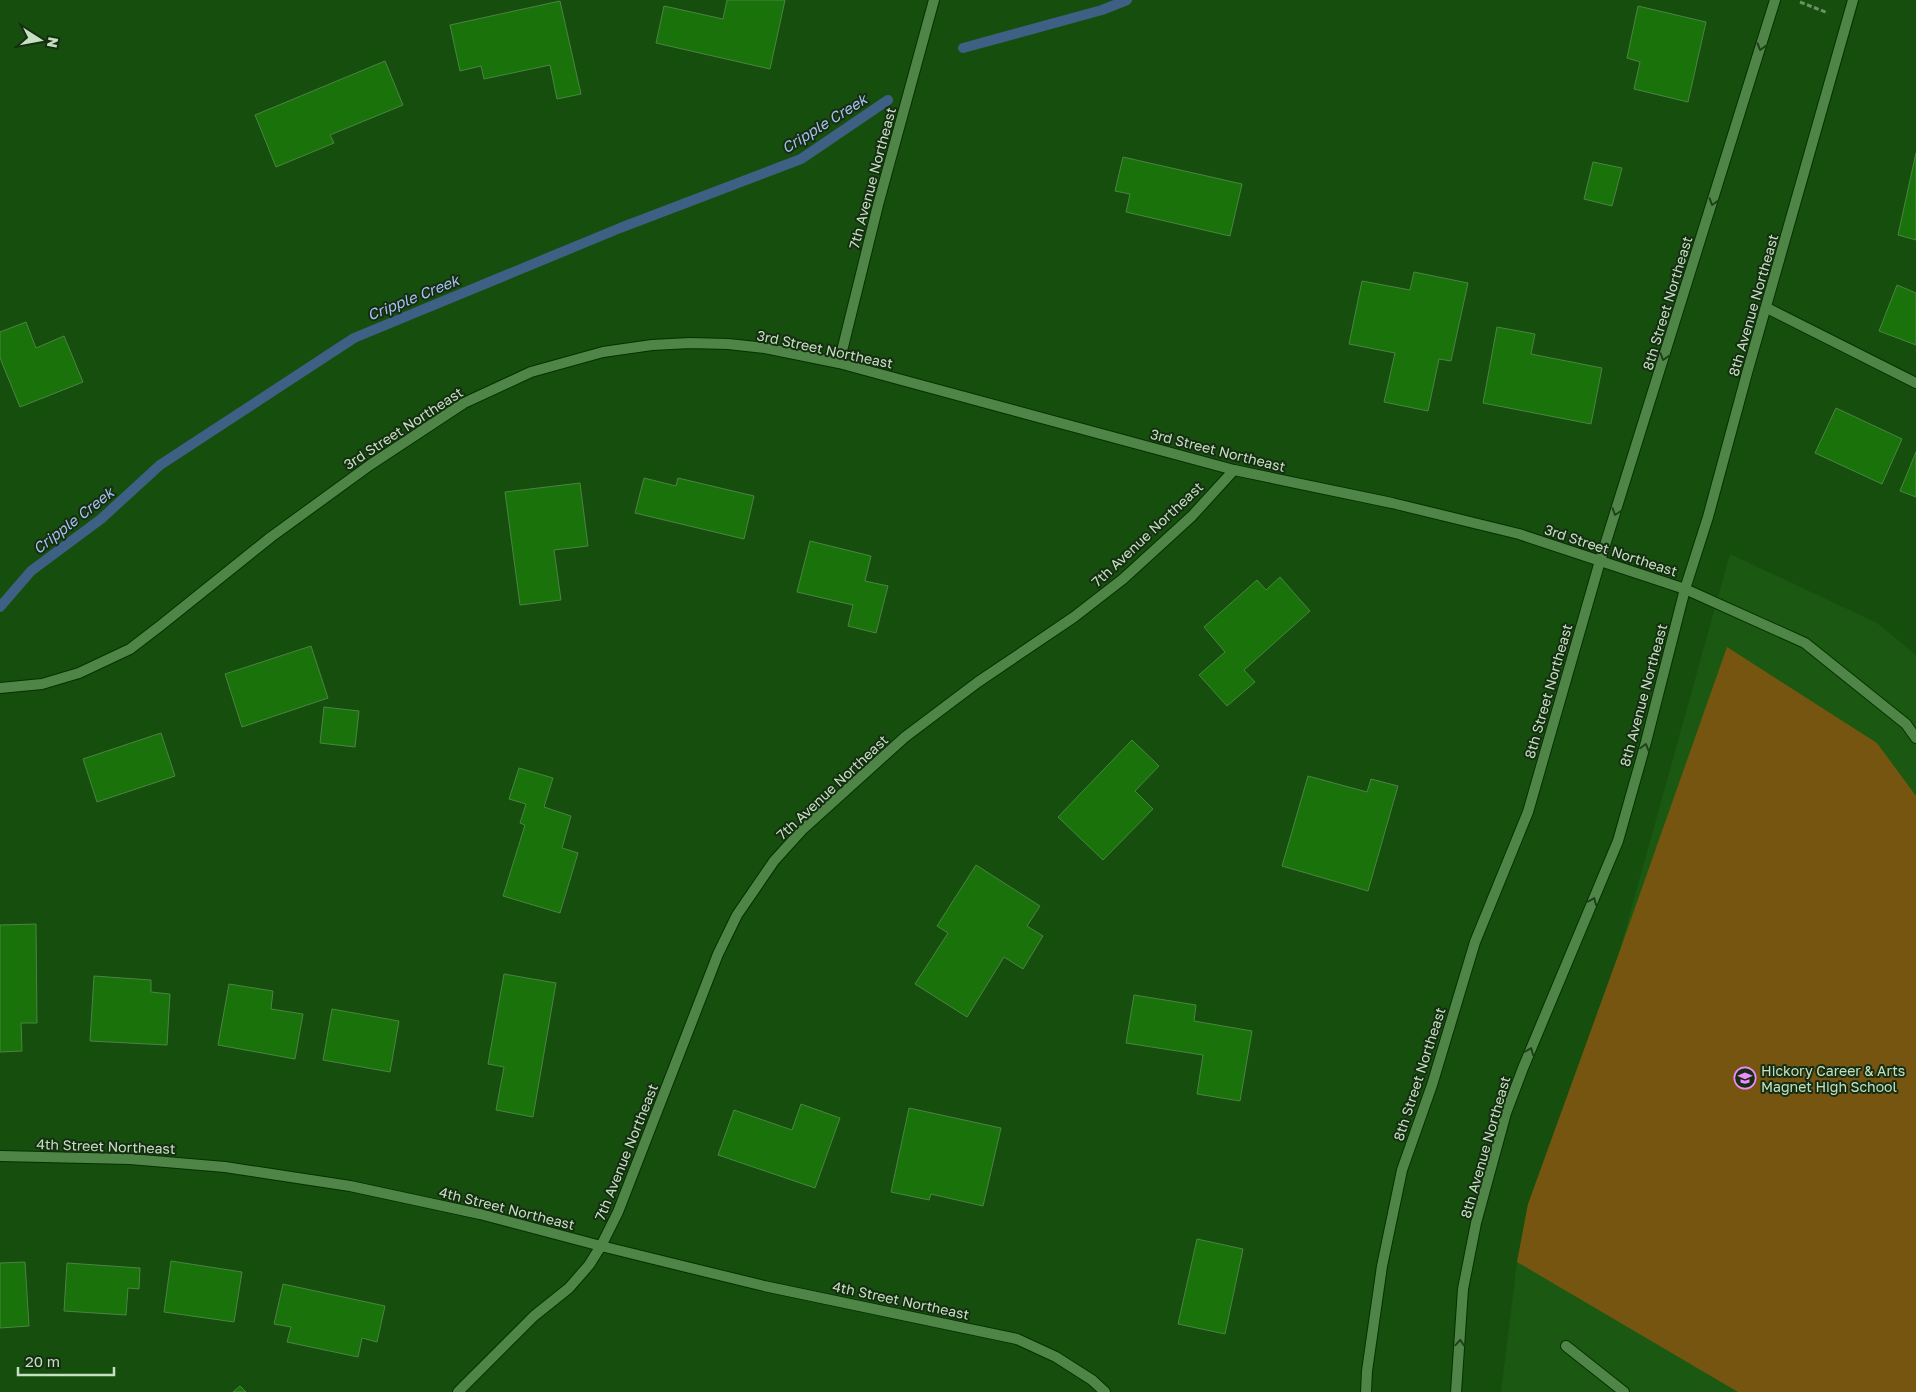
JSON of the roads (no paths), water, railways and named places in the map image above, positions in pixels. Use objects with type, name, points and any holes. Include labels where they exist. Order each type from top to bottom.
[{"type":"street","name":"7th Avenue Northeast","points":[[839,363],[878,205],[934,0]]},
{"type":"street","name":"8th Street Northeast","points":[[1366,1392],[1367,1371],[1382,1266],[1402,1170],[1432,1085],[1475,942],[1528,812],[1600,561],[1775,0]]},
{"type":"street","name":"8th Avenue Northeast","points":[[1456,1392],[1463,1290],[1476,1223],[1506,1113],[1618,841],[1646,742],[1685,589],[1708,517],[1853,0]]},
{"type":"street","points":[[1766,308],[1916,383]]},
{"type":"street","name":"3rd Street Northeast","points":[[0,688],[42,684],[78,673],[130,649],[271,536],[370,464],[464,404],[531,372],[603,352],[652,345],[690,343],[728,344],[765,348],[839,363],[1234,470],[1392,503],[1519,534],[1685,589],[1805,643],[1906,724],[1916,738]]},
{"type":"street","name":"7th Avenue Northeast","points":[[458,1392],[534,1316],[569,1288],[589,1265],[602,1246],[618,1212],[718,954],[737,915],[774,861],[803,829],[905,737],[982,678],[1074,617],[1124,578],[1192,516],[1234,470]]},
{"type":"street","name":"4th Street Northeast","points":[[0,1156],[130,1159],[235,1168],[350,1186],[480,1214],[764,1286],[1017,1339],[1056,1357],[1092,1380],[1105,1392]]},
{"type":"street","points":[[1566,1346],[1624,1392]]},
{"type":"waterway","name":"Cripple Creek","points":[[963,48],[1102,10],[1127,0]]},
{"type":"waterway","name":"Cripple Creek","points":[[0,607],[31,571],[101,519],[160,465],[354,338],[620,228],[801,159],[888,100]]},
{"type":"place","name":"Hickory Career & Arts Magnet High School","points":[[1745,1078]]}]
